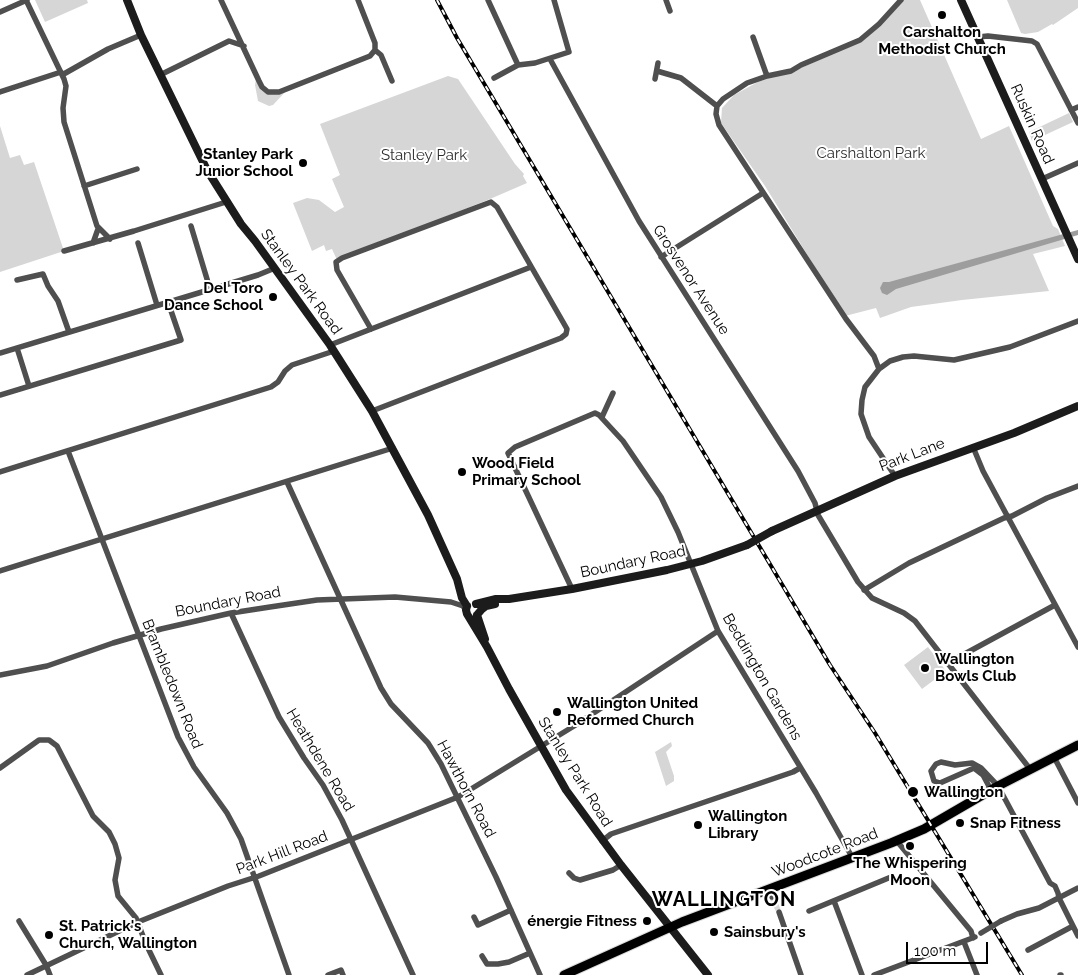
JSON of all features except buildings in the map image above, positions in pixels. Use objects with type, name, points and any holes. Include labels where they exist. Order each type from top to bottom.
[{"type":"main road","name":"Stanley Park Road","points":[[127,0],[160,75],[203,162],[226,202],[332,348],[393,448],[428,515],[472,609],[487,647],[566,790],[602,841],[672,927],[708,975]]},
{"type":"main road","name":"Ruskin Road","points":[[961,0],[1078,259]]},
{"type":"main road","name":"Park Lane","points":[[759,539],[817,510],[895,476],[1014,433],[1078,406]]},
{"type":"main road","name":"Boundary Road","points":[[472,609],[496,599],[509,599],[572,589],[691,564],[729,553],[759,539]]},
{"type":"main road","name":"Woodcote Road","points":[[564,975],[672,927],[770,893],[852,857],[930,826],[994,788],[1078,745]]},
{"type":"street","points":[[0,12],[27,0],[66,86],[64,122],[98,229],[110,239]]},
{"type":"street","points":[[221,0],[262,87],[273,93],[370,56],[375,50],[375,42],[358,0]]},
{"type":"street","points":[[488,0],[518,65]]},
{"type":"street","points":[[494,78],[518,65],[536,63],[570,52],[554,0]]},
{"type":"street","points":[[666,0],[670,11]]},
{"type":"street","points":[[879,369],[874,356],[846,319],[718,125],[716,114],[717,106],[730,93],[747,83],[791,71],[860,40],[879,24],[901,0]]},
{"type":"street","points":[[160,75],[228,41],[234,27]]},
{"type":"street","points":[[0,92],[61,73],[108,49],[141,35]]},
{"type":"street","points":[[978,37],[988,36],[1032,41],[1037,44],[1078,123]]},
{"type":"street","points":[[753,37],[767,76]]},
{"type":"street","points":[[228,41],[244,46]]},
{"type":"street","points":[[375,50],[381,56],[392,81]]},
{"type":"street","name":"Grosvenor Avenue","points":[[550,59],[639,221],[798,471],[815,503],[818,515],[864,590]]},
{"type":"street","points":[[655,79],[658,63]]},
{"type":"street","points":[[657,71],[681,78],[717,106]]},
{"type":"street","points":[[1071,110],[1078,106]]},
{"type":"street","points":[[1042,179],[1078,163]]},
{"type":"street","points":[[84,186],[137,169]]},
{"type":"street","points":[[661,257],[763,193]]},
{"type":"street","points":[[64,251],[110,239],[226,202]]},
{"type":"street","points":[[371,329],[337,270],[336,262],[342,258],[491,202],[497,207],[566,326],[566,334],[561,338],[372,412]]},
{"type":"street","points":[[191,226],[210,289]]},
{"type":"street","points":[[93,244],[98,229]]},
{"type":"street","points":[[138,242],[157,305]]},
{"type":"street","points":[[0,472],[271,387],[278,382],[285,371],[292,365],[371,329],[532,267]]},
{"type":"street","points":[[0,353],[258,276],[275,268]]},
{"type":"street","points":[[17,280],[43,274],[48,286],[58,300],[69,332]]},
{"type":"street","points":[[0,395],[181,340],[168,302]]},
{"type":"street","points":[[895,476],[872,442],[864,427],[861,414],[865,388],[879,369],[890,361],[914,356],[954,360],[1010,347],[1078,321]]},
{"type":"street","points":[[18,348],[29,386]]},
{"type":"street","points":[[874,356],[890,361]]},
{"type":"street","points":[[572,589],[508,453],[515,447],[592,414],[602,417],[613,393]]},
{"type":"street","name":"Beddington Gardens","points":[[602,417],[623,441],[654,486],[673,520],[718,631],[852,857]]},
{"type":"street","points":[[0,571],[393,448]]},
{"type":"street","points":[[973,448],[975,456],[1078,648]]},
{"type":"street","name":"Brambledown Road","points":[[68,451],[182,747],[204,783],[232,822],[241,839],[289,975]]},
{"type":"street","name":"Hawthorn Road","points":[[287,482],[386,696],[428,743],[458,796],[512,910],[540,975]]},
{"type":"street","points":[[1030,769],[912,618],[877,601],[864,590],[909,563],[1047,498],[1078,486]]},
{"type":"street","name":"Boundary Road","points":[[0,675],[47,666],[138,635],[230,613],[317,600],[395,597],[451,602],[472,609]]},
{"type":"street","points":[[948,663],[1055,605]]},
{"type":"street","name":"Heathdene Road","points":[[230,613],[279,717],[332,800],[413,975]]},
{"type":"street","name":"Park Hill Road","points":[[27,975],[138,922],[351,840],[458,796],[541,747],[718,631]]},
{"type":"street","points":[[0,768],[39,740],[49,740],[55,744],[93,816],[106,828],[116,844],[119,858],[115,880],[116,892],[119,899],[138,922],[161,975]]},
{"type":"street","points":[[1054,757],[1078,803]]},
{"type":"street","points":[[994,788],[974,768],[940,783],[934,781],[931,771],[936,764],[941,762],[955,765],[972,763],[981,768],[994,788],[1050,883],[1055,886],[1078,936]]},
{"type":"street","points":[[602,841],[611,834],[794,772],[800,768]]},
{"type":"street","points":[[896,840],[971,931],[973,938]]},
{"type":"street","points":[[569,873],[574,878],[580,880],[613,870],[621,865]]},
{"type":"street","points":[[809,911],[890,878]]},
{"type":"street","points":[[874,975],[964,942],[1017,914],[1039,908],[1078,888]]},
{"type":"street","points":[[834,901],[862,975]]},
{"type":"street","points":[[474,916],[478,925],[512,910]]},
{"type":"street","points":[[779,912],[801,975]]},
{"type":"street","points":[[19,920],[50,975]]},
{"type":"street","points":[[1028,950],[1073,926]]},
{"type":"street","points":[[964,942],[977,975]]},
{"type":"street","points":[[482,956],[485,962],[489,964],[509,962],[530,953]]},
{"type":"street","points":[[328,975],[341,970],[342,975]]},
{"type":"green space","points":[[35,0],[87,0],[88,3],[45,22]]},
{"type":"green space","name":"Carshalton Park","points":[[902,0],[920,0],[981,139],[1009,126],[1053,226],[1058,229],[1065,246],[1033,254],[1049,291],[911,307],[880,318],[876,308],[845,316],[765,186],[721,123],[722,108],[734,95],[767,77],[785,75],[852,45]]},
{"type":"green space","points":[[1007,0],[1078,0],[1078,8],[1053,25],[1038,32],[1025,34],[1021,33]]},
{"type":"green space","name":"Stanley Park","points":[[448,76],[458,79],[515,164],[524,174],[523,176],[527,183],[337,260],[332,249],[326,251],[324,245],[312,251],[293,203],[307,198],[319,200],[335,212],[344,207],[332,179],[340,175],[320,124]]},
{"type":"green space","points":[[256,79],[263,90],[287,90],[273,105],[269,106],[258,101],[255,85]]},
{"type":"green space","points":[[1069,113],[1073,122],[1032,141],[1029,132]]},
{"type":"green space","points":[[0,126],[10,158],[20,155],[24,165],[34,162],[64,251],[0,272]]},
{"type":"green space","name":"Wallington Bowls Club","points":[[928,647],[946,671],[922,689],[904,665]]},
{"type":"green space","points":[[671,742],[672,746],[666,752],[674,781],[666,786],[655,752]]},
{"type":"shaded area","points":[[1078,230],[1078,235],[896,289],[887,295],[882,293],[880,288],[883,282],[889,282]]},
{"type":"tunnel","points":[[772,897],[779,912]]},
{"type":"railway","points":[[437,0],[457,38],[830,665],[875,733],[1022,975]]},
{"type":"place","name":"Carshalton Methodist Church","points":[[942,15]]},
{"type":"place","name":"Stanley Park Junior School","points":[[303,163]]},
{"type":"place","name":"Del Toro Dance School","points":[[273,297]]},
{"type":"place","name":"Wood Field Primary School","points":[[462,472]]},
{"type":"place","name":"Wallington Bowls Club","points":[[925,668]]},
{"type":"place","name":"Wallington United Reformed Church","points":[[557,712]]},
{"type":"place","name":"Wallington","points":[[913,792]]},
{"type":"place","name":"Snap Fitness","points":[[960,823]]},
{"type":"place","name":"Wallington Library","points":[[698,825]]},
{"type":"place","name":"The Whispering Moon","points":[[910,846]]},
{"type":"place","name":"énergie Fitness","points":[[647,921]]},
{"type":"place","name":"Sainsbury's","points":[[714,932]]},
{"type":"place","name":"St. Patrick's Church, Wallington","points":[[49,935]]},
{"type":"district","name":"WALLINGTON","points":[[724,900]]}]
